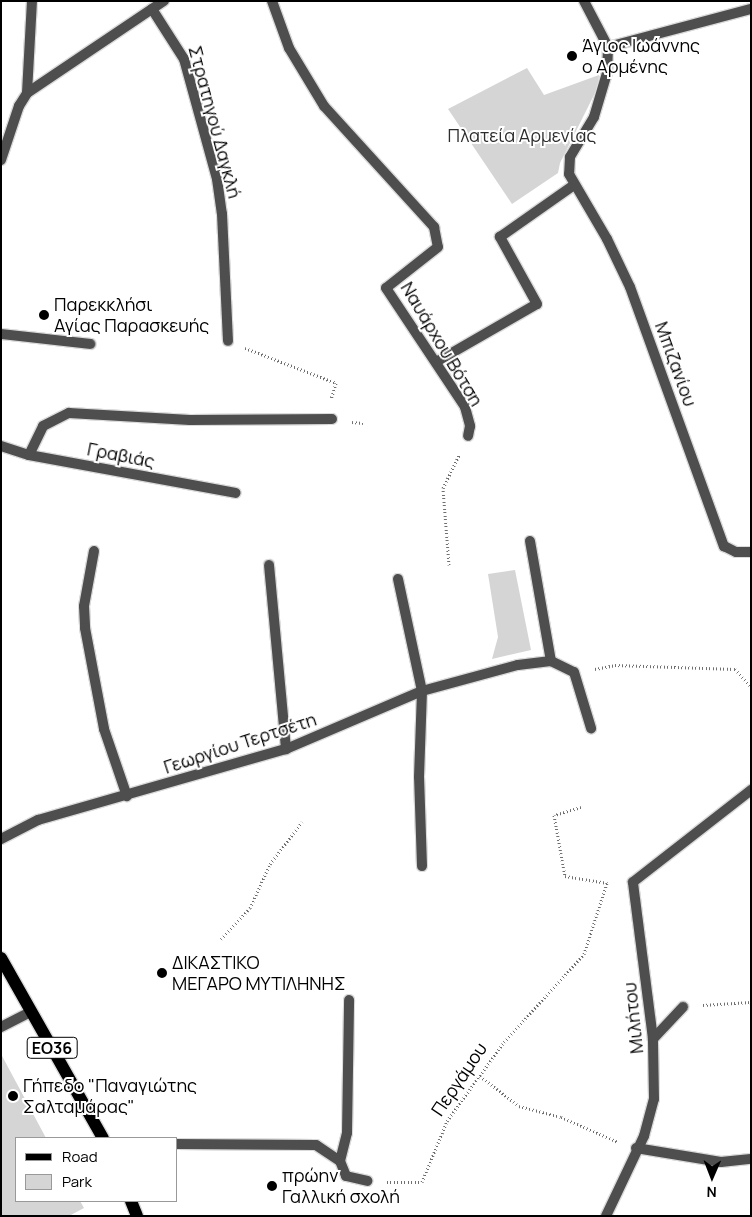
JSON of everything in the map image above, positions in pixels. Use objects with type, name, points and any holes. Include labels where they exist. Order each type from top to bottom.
[{"type":"main road","name":"ΕΟ36","points":[[1,958],[102,1137]]},
{"type":"main road","points":[[131,1202],[137,1216]]},
{"type":"street","points":[[27,93],[32,1]]},
{"type":"street","points":[[1,160],[19,106],[27,93],[164,1]]},
{"type":"street","name":"Ναυάρχου Βότση","points":[[272,1],[304,78],[350,138],[434,227],[438,247],[386,288],[465,407],[470,426],[468,436]]},
{"type":"street","points":[[584,1],[608,47],[751,9]]},
{"type":"street","name":"Στρατηγού Δαγκλή","points":[[152,9],[184,59],[217,179],[222,214],[228,341]]},
{"type":"street","name":"Μπιζανίου","points":[[608,47],[602,98],[570,157],[569,174],[607,239],[630,287],[724,546],[736,552],[751,552]]},
{"type":"street","points":[[436,362],[537,304],[500,237],[574,185]]},
{"type":"street","points":[[1,334],[90,344]]},
{"type":"street","points":[[28,455],[44,426],[69,413],[190,420],[332,419]]},
{"type":"street","name":"Γραβιάς","points":[[1,446],[28,455],[236,493]]},
{"type":"street","points":[[530,541],[550,661],[574,672],[591,728]]},
{"type":"street","points":[[94,551],[84,606],[85,628],[104,729],[127,796]]},
{"type":"street","points":[[269,565],[286,749]]},
{"type":"street","points":[[398,579],[422,691],[419,776],[422,866]]},
{"type":"street","name":"Γεωργίου Τερτσέτη","points":[[1,839],[38,820],[286,749],[422,691],[518,665],[550,661]]},
{"type":"street","name":"Μιλήτου","points":[[606,1216],[636,1148],[644,1136],[653,1107],[653,1039],[633,882],[751,790]]},
{"type":"street","points":[[340,1161],[347,1133],[349,1000]]},
{"type":"street","points":[[653,1039],[683,1007]]},
{"type":"street","points":[[1,1026],[31,1012]]},
{"type":"street","points":[[178,1144],[305,1144],[324,1148],[340,1161],[346,1176],[367,1181]]},
{"type":"street","points":[[636,1148],[721,1162],[751,1160]]},
{"type":"path","points":[[228,341],[336,383],[332,395]]},
{"type":"path","points":[[449,565],[443,488],[468,436]]},
{"type":"path","points":[[574,672],[615,665],[736,668],[751,687]]},
{"type":"path","name":"Περγάμου","points":[[367,1181],[422,1182],[447,1120],[529,1011],[584,954],[607,883],[565,876],[554,815],[582,807]]},
{"type":"path","points":[[221,939],[250,908],[270,864],[302,822]]},
{"type":"path","points":[[683,1007],[751,1002]]},
{"type":"path","points":[[480,1076],[519,1106],[561,1117],[636,1148]]},
{"type":"green space","name":"Πλατεία Αρμενίας","points":[[527,68],[544,95],[599,75],[598,87],[560,163],[558,173],[512,204],[448,109]]},
{"type":"green space","points":[[515,570],[531,650],[492,659],[498,637],[488,574]]},
{"type":"green space","name":"Γήπεδο \"Παναγιώτης Σαλταμάρας\"","points":[[1,1054],[45,1137],[15,1137],[15,1202],[81,1202],[84,1208],[69,1216],[1,1216]]},
{"type":"place","name":"Άγιος Ιωάννης ο Αρμένης","points":[[572,56]]},
{"type":"place","name":"Παρεκκλήσι Αγίας Παρασκευής","points":[[44,315]]},
{"type":"place","name":"ΔΙΚΑΣΤΙΚΟ ΜΕΓΑΡΟ ΜΥΤΙΛΗΝΗΣ","points":[[162,973]]},
{"type":"place","name":"Γήπεδο \"Παναγιώτης Σαλταμάρας\"","points":[[13,1096]]},
{"type":"place","name":"πρώην Γαλλική σχολή","points":[[272,1186]]}]
